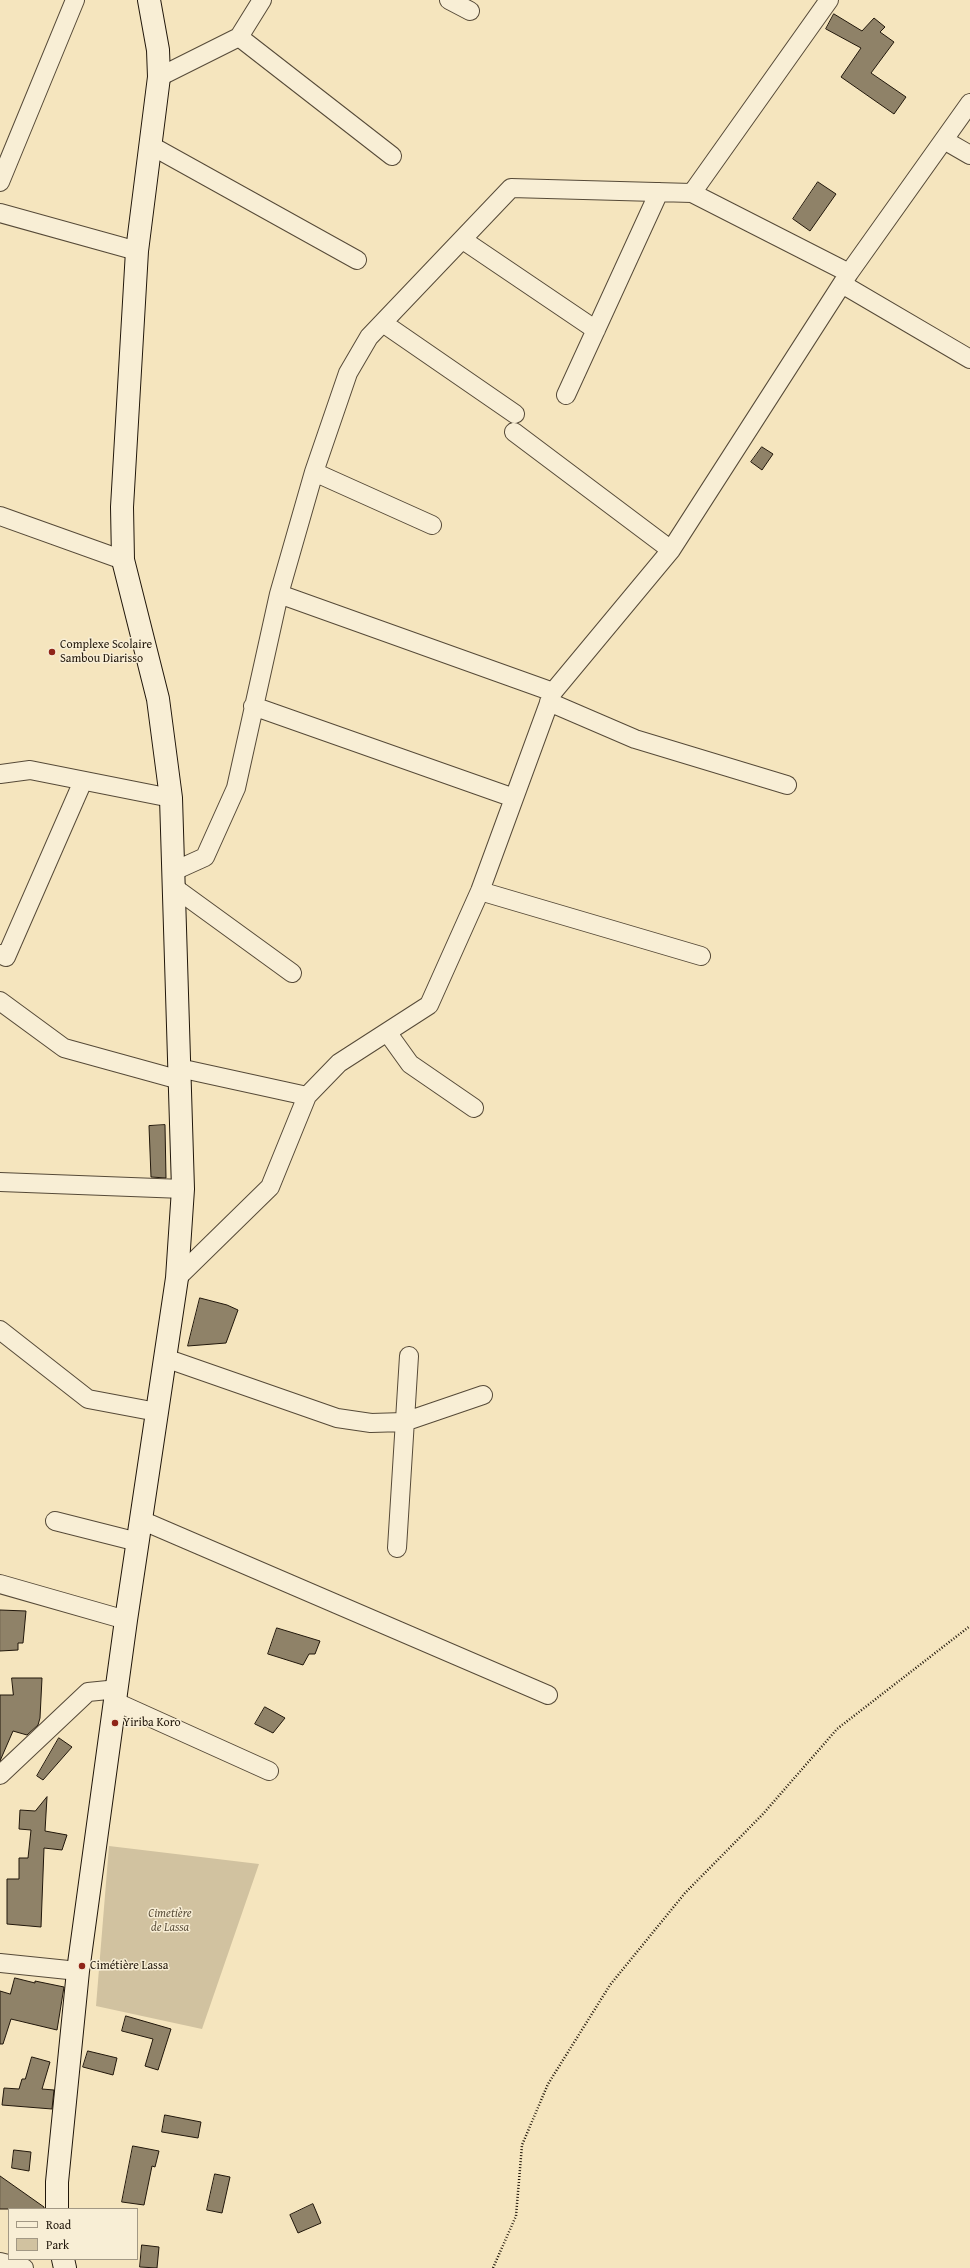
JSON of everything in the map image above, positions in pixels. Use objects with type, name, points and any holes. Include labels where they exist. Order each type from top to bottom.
[{"type":"street","points":[[0,182],[75,0]]},
{"type":"street","points":[[57,2208],[57,2182],[78,1971],[117,1696],[126,1620],[177,1278],[183,1189],[171,798],[158,699],[123,560],[122,507],[137,250],[159,77],[158,50],[149,0]]},
{"type":"street","points":[[159,77],[239,37],[262,0]]},
{"type":"street","points":[[449,0],[470,11]]},
{"type":"street","points":[[692,193],[829,0]]},
{"type":"street","points":[[239,37],[392,156]]},
{"type":"street","points":[[177,1278],[270,1187],[307,1096],[338,1063],[429,1005],[480,891],[551,697],[671,550],[845,279],[970,103]]},
{"type":"street","points":[[944,140],[970,155]]},
{"type":"street","points":[[150,145],[357,260]]},
{"type":"street","points":[[174,879],[205,857],[236,788],[279,594],[314,472],[348,373],[369,338],[512,188],[692,193],[845,279],[970,359]]},
{"type":"street","points":[[566,395],[659,192]]},
{"type":"street","points":[[0,213],[137,250]]},
{"type":"street","points":[[463,240],[596,330]]},
{"type":"street","points":[[383,323],[515,414]]},
{"type":"street","points":[[514,432],[671,550]]},
{"type":"street","points":[[314,472],[432,525]]},
{"type":"street","points":[[0,516],[123,560]]},
{"type":"street","points":[[279,594],[551,697],[634,739],[787,785]]},
{"type":"street","points":[[253,706],[514,798]]},
{"type":"street","points":[[0,774],[30,770],[171,798]]},
{"type":"street","points":[[0,954],[6,957],[82,781]]},
{"type":"street","points":[[174,879],[292,973]]},
{"type":"street","points":[[480,891],[701,956]]},
{"type":"street","points":[[0,1001],[64,1048],[179,1074],[307,1096]]},
{"type":"street","points":[[387,1032],[410,1064],[474,1108]]},
{"type":"street","points":[[0,1182],[183,1189]]},
{"type":"street","points":[[0,1330],[88,1398],[157,1412]]},
{"type":"street","points":[[397,1548],[408,1356]]},
{"type":"street","points":[[165,1358],[337,1418],[371,1423],[404,1422],[483,1396]]},
{"type":"street","points":[[141,1520],[548,1695]]},
{"type":"street","points":[[55,1521],[138,1542]]},
{"type":"street","points":[[0,1584],[126,1620]]},
{"type":"street","points":[[0,1775],[88,1692],[117,1696],[269,1771]]},
{"type":"street","points":[[0,1963],[78,1971]]},
{"type":"street","points":[[0,2262],[24,2268]]},
{"type":"path","points":[[493,2268],[516,2216],[522,2145],[548,2084],[610,1985],[684,1892],[763,1814],[838,1729],[970,1626]]},
{"type":"green space","name":"Cimetière de Lassa","points":[[109,1846],[259,1864],[202,2029],[96,2006]]},
{"type":"building","points":[[834,14],[862,31],[874,18],[885,27],[880,32],[894,42],[871,73],[906,97],[894,114],[841,77],[861,48],[826,29]]},
{"type":"building","points":[[818,182],[836,194],[810,231],[793,219]]},
{"type":"building","points":[[762,447],[773,454],[762,470],[751,462]]},
{"type":"building","points":[[165,1125],[166,1178],[151,1177],[149,1126]]},
{"type":"building","points":[[200,1298],[227,1305],[238,1310],[226,1343],[188,1346]]},
{"type":"building","points":[[0,1610],[26,1611],[23,1643],[18,1643],[18,1650],[0,1651]]},
{"type":"building","points":[[277,1628],[320,1641],[315,1654],[309,1654],[303,1665],[268,1654]]},
{"type":"building","points":[[12,1678],[42,1678],[40,1718],[38,1725],[27,1735],[13,1731],[0,1761],[0,1695],[13,1695]]},
{"type":"building","points":[[265,1707],[285,1718],[273,1733],[255,1724]]},
{"type":"building","points":[[59,1738],[72,1747],[43,1780],[37,1776]]},
{"type":"building","points":[[47,1797],[45,1831],[67,1835],[62,1850],[44,1848],[41,1927],[7,1924],[7,1879],[19,1879],[19,1858],[28,1858],[31,1830],[19,1829],[20,1810],[35,1811]]},
{"type":"building","points":[[15,1978],[35,1983],[35,1981],[64,1987],[57,2030],[11,2019],[3,2044],[0,2044],[0,1991],[10,1994]]},
{"type":"building","points":[[126,2016],[171,2029],[158,2070],[145,2066],[153,2039],[122,2031]]},
{"type":"building","points":[[88,2051],[117,2058],[113,2075],[83,2067]]},
{"type":"building","points":[[32,2057],[50,2062],[42,2089],[54,2090],[52,2109],[2,2105],[4,2088],[19,2089],[22,2079],[25,2079]]},
{"type":"building","points":[[165,2115],[201,2122],[198,2138],[162,2132]]},
{"type":"building","points":[[133,2146],[159,2151],[155,2167],[152,2166],[144,2205],[122,2202]]},
{"type":"building","points":[[14,2150],[31,2152],[29,2171],[12,2168]]},
{"type":"building","points":[[215,2174],[230,2177],[222,2213],[207,2210]]},
{"type":"building","points":[[0,2176],[44,2207],[44,2208],[0,2209]]},
{"type":"building","points":[[313,2204],[321,2223],[298,2233],[290,2215]]},
{"type":"building","points":[[142,2245],[159,2247],[157,2268],[140,2267]]},
{"type":"place","name":"Complexe Scolaire Sambou Diarisso","points":[[52,652]]},
{"type":"place","name":"Yiriba Koro","points":[[115,1723]]},
{"type":"place","name":"Cimétière Lassa","points":[[82,1966]]}]
